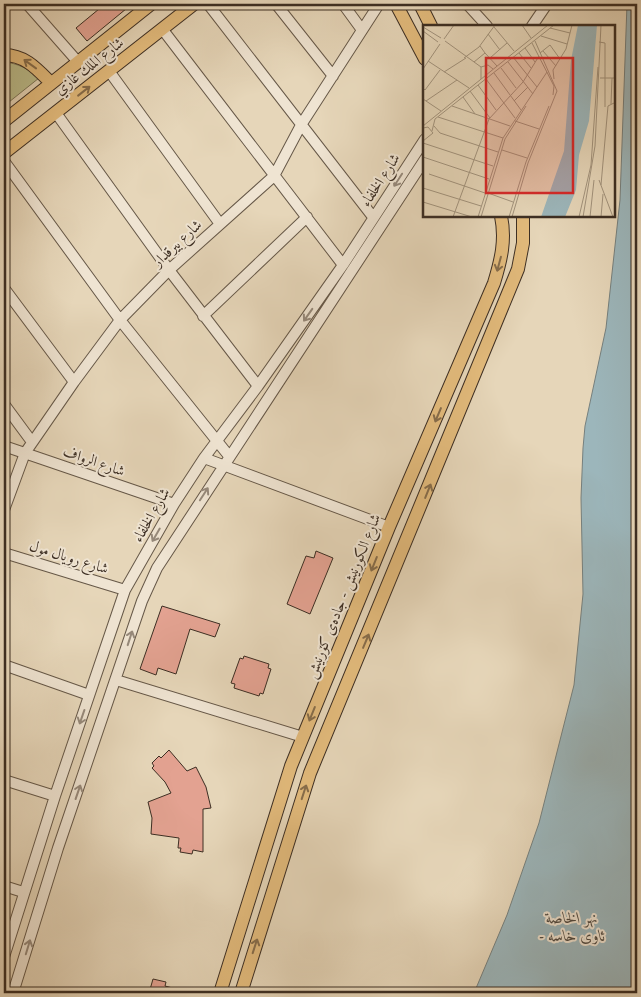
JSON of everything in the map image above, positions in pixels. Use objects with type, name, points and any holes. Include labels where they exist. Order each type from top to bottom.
[{"type":"main road","name":"شارع الملك غازي","points":[[4,121],[152,4]]},
{"type":"main road","name":"شارع الملك غازي","points":[[4,153],[194,4]]},
{"type":"main road","points":[[396,4],[423,55]]},
{"type":"main road","points":[[420,4],[430,25]]},
{"type":"main road","points":[[4,56],[14,56],[28,61],[51,83]]},
{"type":"main road","name":"شارع الكورنيش - جادەی کۆرنیش","points":[[220,993],[291,766],[389,527],[467,348],[501,260],[504,236],[501,218]]},
{"type":"main road","points":[[241,993],[310,773],[518,269],[523,243],[523,218]]},
{"type":"main road","points":[[467,348],[484,355]]},
{"type":"main road","points":[[257,871],[277,877]]},
{"type":"main road","points":[[247,903],[267,908]]},
{"type":"street","points":[[27,4],[78,62]]},
{"type":"street","points":[[208,4],[373,217]]},
{"type":"street","points":[[276,4],[333,76]]},
{"type":"street","points":[[343,4],[362,30]]},
{"type":"street","name":"شارع بيرقدار","points":[[4,510],[25,453],[74,382],[120,320],[169,270],[274,176],[301,125],[379,4]]},
{"type":"street","points":[[467,4],[485,25]]},
{"type":"street","points":[[533,25],[546,4]]},
{"type":"street","points":[[163,30],[343,265]]},
{"type":"street","points":[[109,71],[220,224]]},
{"type":"street","points":[[56,113],[203,316],[258,386]]},
{"type":"street","name":"شارع الخلفاء","points":[[4,957],[55,796],[125,590],[174,504],[204,458],[258,386],[343,265],[423,142]]},
{"type":"street","points":[[4,161],[120,320],[229,456]]},
{"type":"street","points":[[13,993],[58,848],[142,600],[157,568],[423,162]]},
{"type":"street","points":[[203,316],[307,217]]},
{"type":"street","points":[[4,288],[74,382]]},
{"type":"street","points":[[4,404],[32,442]]},
{"type":"street","name":"شارع الرواف","points":[[4,446],[174,504]]},
{"type":"street","points":[[204,458],[389,527]]},
{"type":"street","name":"شارع رويال مول","points":[[4,553],[125,590]]},
{"type":"street","points":[[4,666],[89,695]]},
{"type":"street","points":[[116,680],[303,737]]},
{"type":"street","points":[[4,780],[55,796]]},
{"type":"street","points":[[4,886],[24,892]]},
{"type":"green space","points":[[4,62],[23,67],[39,78],[4,106]]},
{"type":"water","name":"نهر الخاصة - ئاوی خاسە","points":[[627,4],[637,4],[637,993],[474,993],[507,915],[539,823],[574,685],[583,594],[581,498],[583,448],[585,426],[606,328],[620,200]]},
{"type":"building","points":[[105,4],[132,4],[87,41],[76,28]]},
{"type":"building","points":[[316,551],[333,558],[310,614],[287,604],[306,556],[314,558]]},
{"type":"building","points":[[162,606],[220,624],[215,637],[190,629],[176,674],[158,668],[156,675],[140,669]]},
{"type":"building","points":[[244,656],[269,664],[268,668],[271,669],[263,694],[260,693],[259,696],[234,688],[235,684],[231,683],[240,658],[243,659]]},
{"type":"building","points":[[169,750],[187,771],[196,767],[206,787],[211,808],[203,809],[203,852],[193,850],[192,854],[180,852],[181,848],[178,848],[179,838],[151,834],[152,818],[148,802],[171,793],[165,782],[152,768],[154,766],[152,763]]},
{"type":"building","points":[[153,979],[166,982],[165,986],[184,991],[183,993],[149,993]]}]
